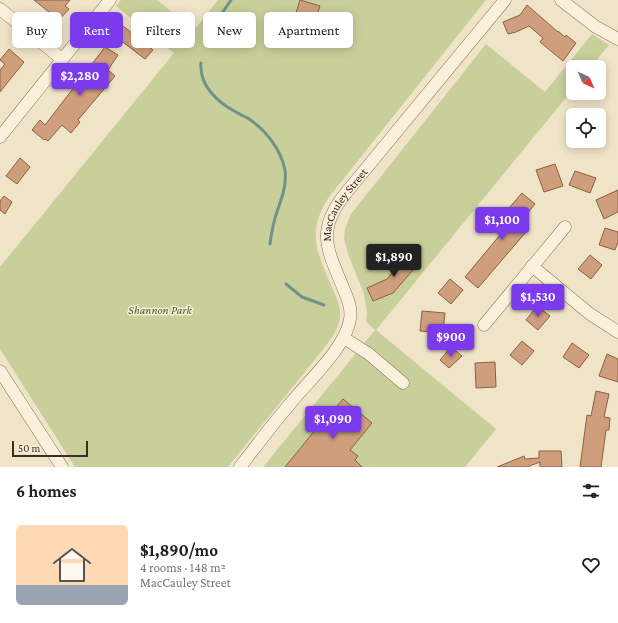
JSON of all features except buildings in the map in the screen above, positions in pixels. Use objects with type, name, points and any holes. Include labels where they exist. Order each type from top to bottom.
[{"type":"street","points":[[0,137],[110,0]]},
{"type":"street","name":"MacCauley Street","points":[[240,467],[267,431],[329,358],[344,338],[348,328],[351,313],[347,296],[328,246],[327,228],[333,212],[350,188],[505,0]]},
{"type":"street","points":[[561,0],[596,27],[618,39]]},
{"type":"street","points":[[0,9],[62,59]]},
{"type":"street","points":[[484,325],[565,227]]},
{"type":"street","points":[[532,266],[590,314],[618,332]]},
{"type":"street","points":[[344,338],[369,354],[403,383]]},
{"type":"street","points":[[0,371],[62,467]]},
{"type":"green space","name":"Shannon Park","points":[[121,0],[157,0],[172,12],[131,12],[131,18],[116,6]]},
{"type":"green space","name":"Shannon Park","points":[[218,0],[486,0],[329,197],[318,221],[316,242],[322,264],[339,305],[340,317],[337,329],[325,347],[228,467],[75,467],[0,349],[0,267],[174,53],[168,48],[195,48],[195,29],[203,19],[203,48],[256,48],[256,12],[208,12]]},
{"type":"green space","points":[[592,34],[609,45],[597,60],[571,60]]},
{"type":"green space","points":[[486,44],[545,92],[566,66],[566,98],[376,330],[496,429],[465,467],[263,467],[375,330],[366,322],[367,312],[364,294],[348,254],[344,238],[345,229],[351,214]]},
{"type":"waterway","points":[[223,12],[231,0]]},
{"type":"waterway","points":[[201,63],[203,79],[206,86],[216,98],[261,129],[272,141],[280,155],[285,170],[285,183],[283,195],[275,218],[270,244]]},
{"type":"waterway","points":[[286,284],[302,297],[324,305]]}]
